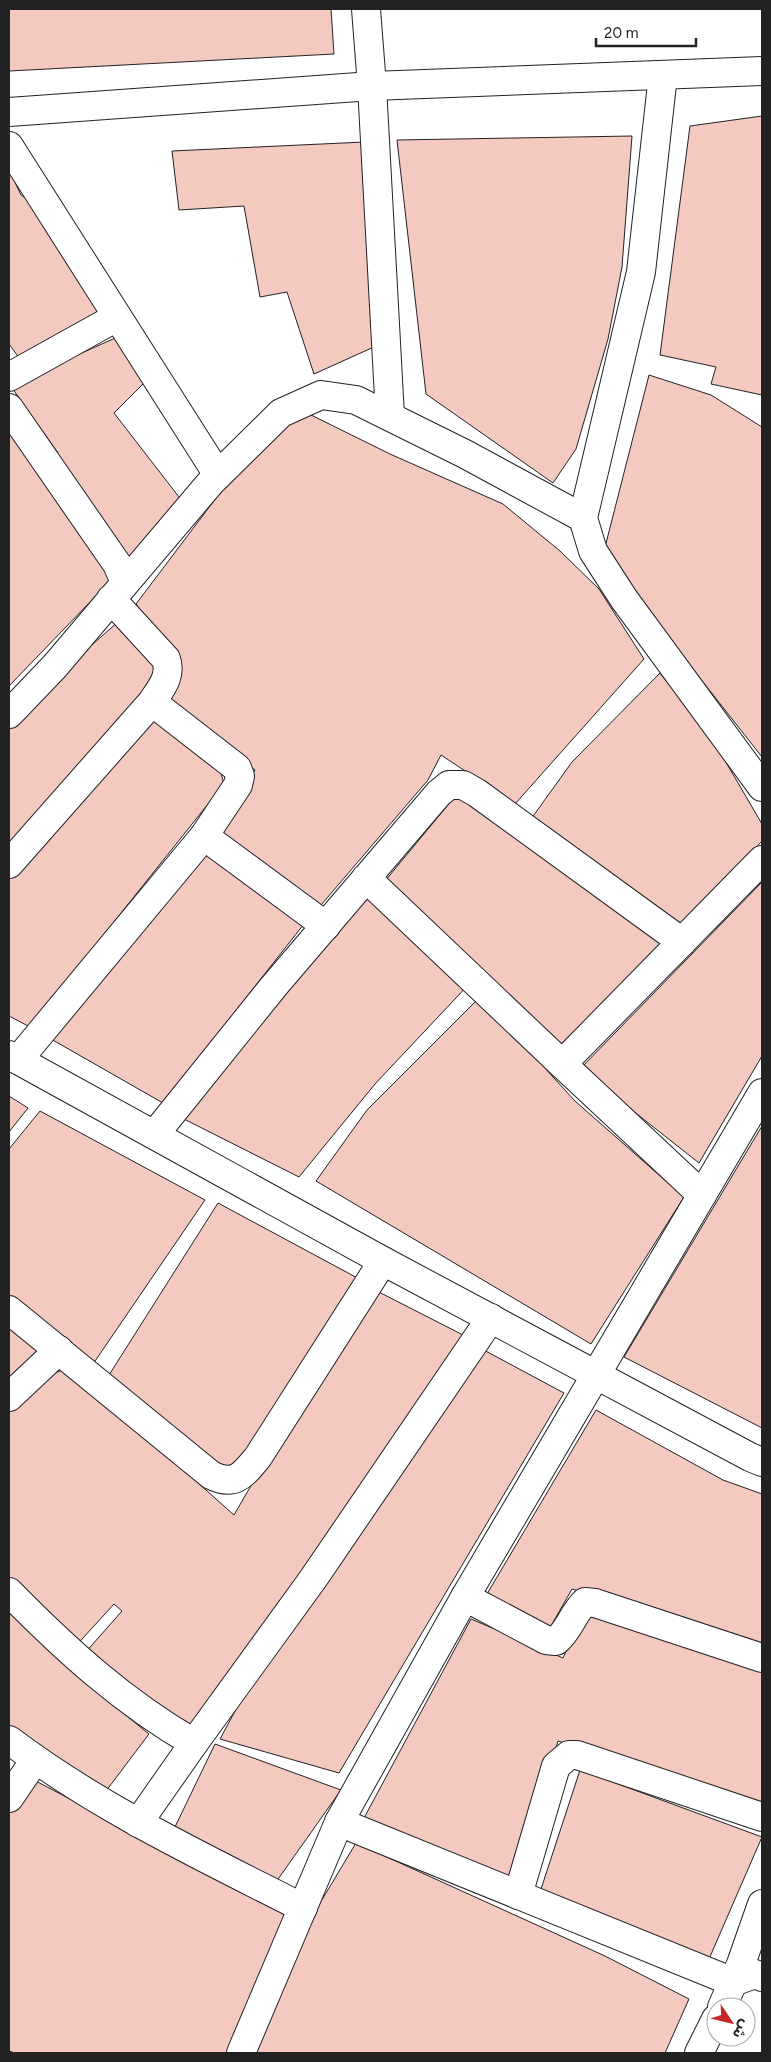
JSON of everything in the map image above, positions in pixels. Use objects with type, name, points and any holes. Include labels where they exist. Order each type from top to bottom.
[{"type":"street","points":[[366,9],[390,416]]},
{"type":"street","points":[[9,112],[372,86],[762,71]]},
{"type":"street","points":[[663,75],[641,272],[584,518],[593,551],[624,600],[762,787]]},
{"type":"street","points":[[9,146],[218,475]]},
{"type":"street","points":[[9,377],[117,317]]},
{"type":"street","points":[[9,714],[56,666],[118,590],[218,475],[281,413],[321,396],[356,400],[584,518]]},
{"type":"street","points":[[9,408],[117,564],[118,590],[166,659],[169,667],[168,675],[152,702],[9,864]]},
{"type":"street","points":[[152,702],[237,768],[240,776],[238,785],[204,836],[14,1058],[383,1261],[595,1374],[758,1454]]},
{"type":"street","points":[[155,1134],[366,878],[439,793],[449,785],[463,785],[477,793],[682,942]]},
{"type":"street","points":[[204,836],[326,926]]},
{"type":"street","points":[[562,1064],[762,860]]},
{"type":"street","points":[[366,878],[702,1195]]},
{"type":"street","points":[[241,2053],[340,1822],[464,1597],[762,1093]]},
{"type":"street","points":[[9,1310],[211,1475],[223,1481],[233,1480],[245,1473],[258,1457],[383,1261]]},
{"type":"street","points":[[138,1823],[312,1579],[491,1318]]},
{"type":"street","points":[[9,1397],[59,1350]]},
{"type":"street","points":[[9,1592],[80,1661],[126,1700],[194,1744]]},
{"type":"street","points":[[464,1597],[546,1640],[556,1641],[562,1637],[578,1608],[585,1602],[595,1603],[762,1658]]},
{"type":"street","points":[[9,1740],[35,1760],[138,1823],[303,1908]]},
{"type":"street","points":[[518,1895],[556,1766],[569,1755],[577,1755],[762,1817]]},
{"type":"street","points":[[9,1798],[35,1760]]},
{"type":"street","points":[[340,1822],[733,1982],[755,1974],[762,1977]]},
{"type":"street","points":[[726,1997],[762,1904]]},
{"type":"street","points":[[699,2053],[706,2039]]},
{"type":"building","points":[[9,9],[331,9],[334,54],[9,71]]},
{"type":"building","points":[[762,116],[762,395],[711,384],[716,367],[660,355],[690,126]]},
{"type":"building","points":[[632,136],[622,267],[608,339],[576,449],[553,483],[426,394],[397,140]]},
{"type":"building","points":[[364,142],[385,342],[314,374],[287,292],[260,297],[244,206],[179,210],[172,151]]},
{"type":"building","points":[[9,170],[21,195],[45,212],[107,316],[22,362],[9,344]]},
{"type":"building","points":[[122,335],[146,381],[114,413],[186,506],[128,568],[49,463],[58,453],[10,385]]},
{"type":"building","points":[[649,375],[711,395],[762,427],[762,757],[603,555]]},
{"type":"building","points":[[307,413],[390,454],[503,504],[560,551],[599,589],[644,659],[515,804],[441,755],[428,780],[315,912],[210,834],[255,770],[169,703],[172,651],[136,604],[238,469],[275,433]]},
{"type":"building","points":[[9,424],[119,572],[9,686]]},
{"type":"building","points":[[119,621],[161,671],[9,846],[9,726],[42,689]]},
{"type":"building","points":[[660,673],[713,740],[762,824],[762,841],[680,928],[531,819],[572,762]]},
{"type":"building","points":[[149,711],[218,762],[224,784],[30,1027],[9,1016],[9,872]]},
{"type":"building","points":[[457,794],[664,946],[555,1050],[385,881]]},
{"type":"building","points":[[204,842],[304,924],[163,1103],[44,1035]]},
{"type":"building","points":[[762,882],[762,1056],[699,1163],[580,1069]]},
{"type":"building","points":[[365,891],[470,983],[375,1084],[299,1177],[176,1115]]},
{"type":"building","points":[[480,997],[575,1101],[684,1197],[591,1344],[316,1181],[367,1110]]},
{"type":"building","points":[[9,1096],[28,1108],[9,1132]]},
{"type":"building","points":[[40,1111],[205,1200],[91,1367],[9,1296],[9,1149]]},
{"type":"building","points":[[762,1126],[762,1428],[624,1357]]},
{"type":"building","points":[[218,1203],[363,1281],[252,1444],[229,1467],[216,1471],[109,1375]]},
{"type":"building","points":[[371,1288],[467,1337],[197,1733],[84,1654],[122,1611],[114,1604],[73,1649],[9,1581],[9,1412],[47,1377],[68,1367],[234,1515],[278,1439]]},
{"type":"building","points":[[9,1318],[43,1345],[9,1380]]},
{"type":"building","points":[[480,1348],[564,1393],[339,1773],[220,1739],[254,1676]]},
{"type":"building","points":[[596,1410],[723,1480],[762,1494],[762,1646],[572,1589],[547,1633],[484,1599]]},
{"type":"building","points":[[9,1605],[117,1708],[149,1734],[103,1795],[9,1726]]},
{"type":"building","points":[[584,1611],[762,1671],[762,1805],[558,1741],[516,1883],[364,1818],[471,1619],[563,1658]]},
{"type":"building","points":[[215,1744],[341,1790],[276,1882],[173,1831]]},
{"type":"building","points":[[580,1770],[762,1837],[709,1959],[541,1889]]},
{"type":"building","points":[[32,1779],[184,1859],[289,1911],[227,2053],[15,2053],[9,2051],[9,1813]]},
{"type":"building","points":[[356,1843],[605,1956],[689,1999],[665,2053],[255,2053],[311,1918]]}]
